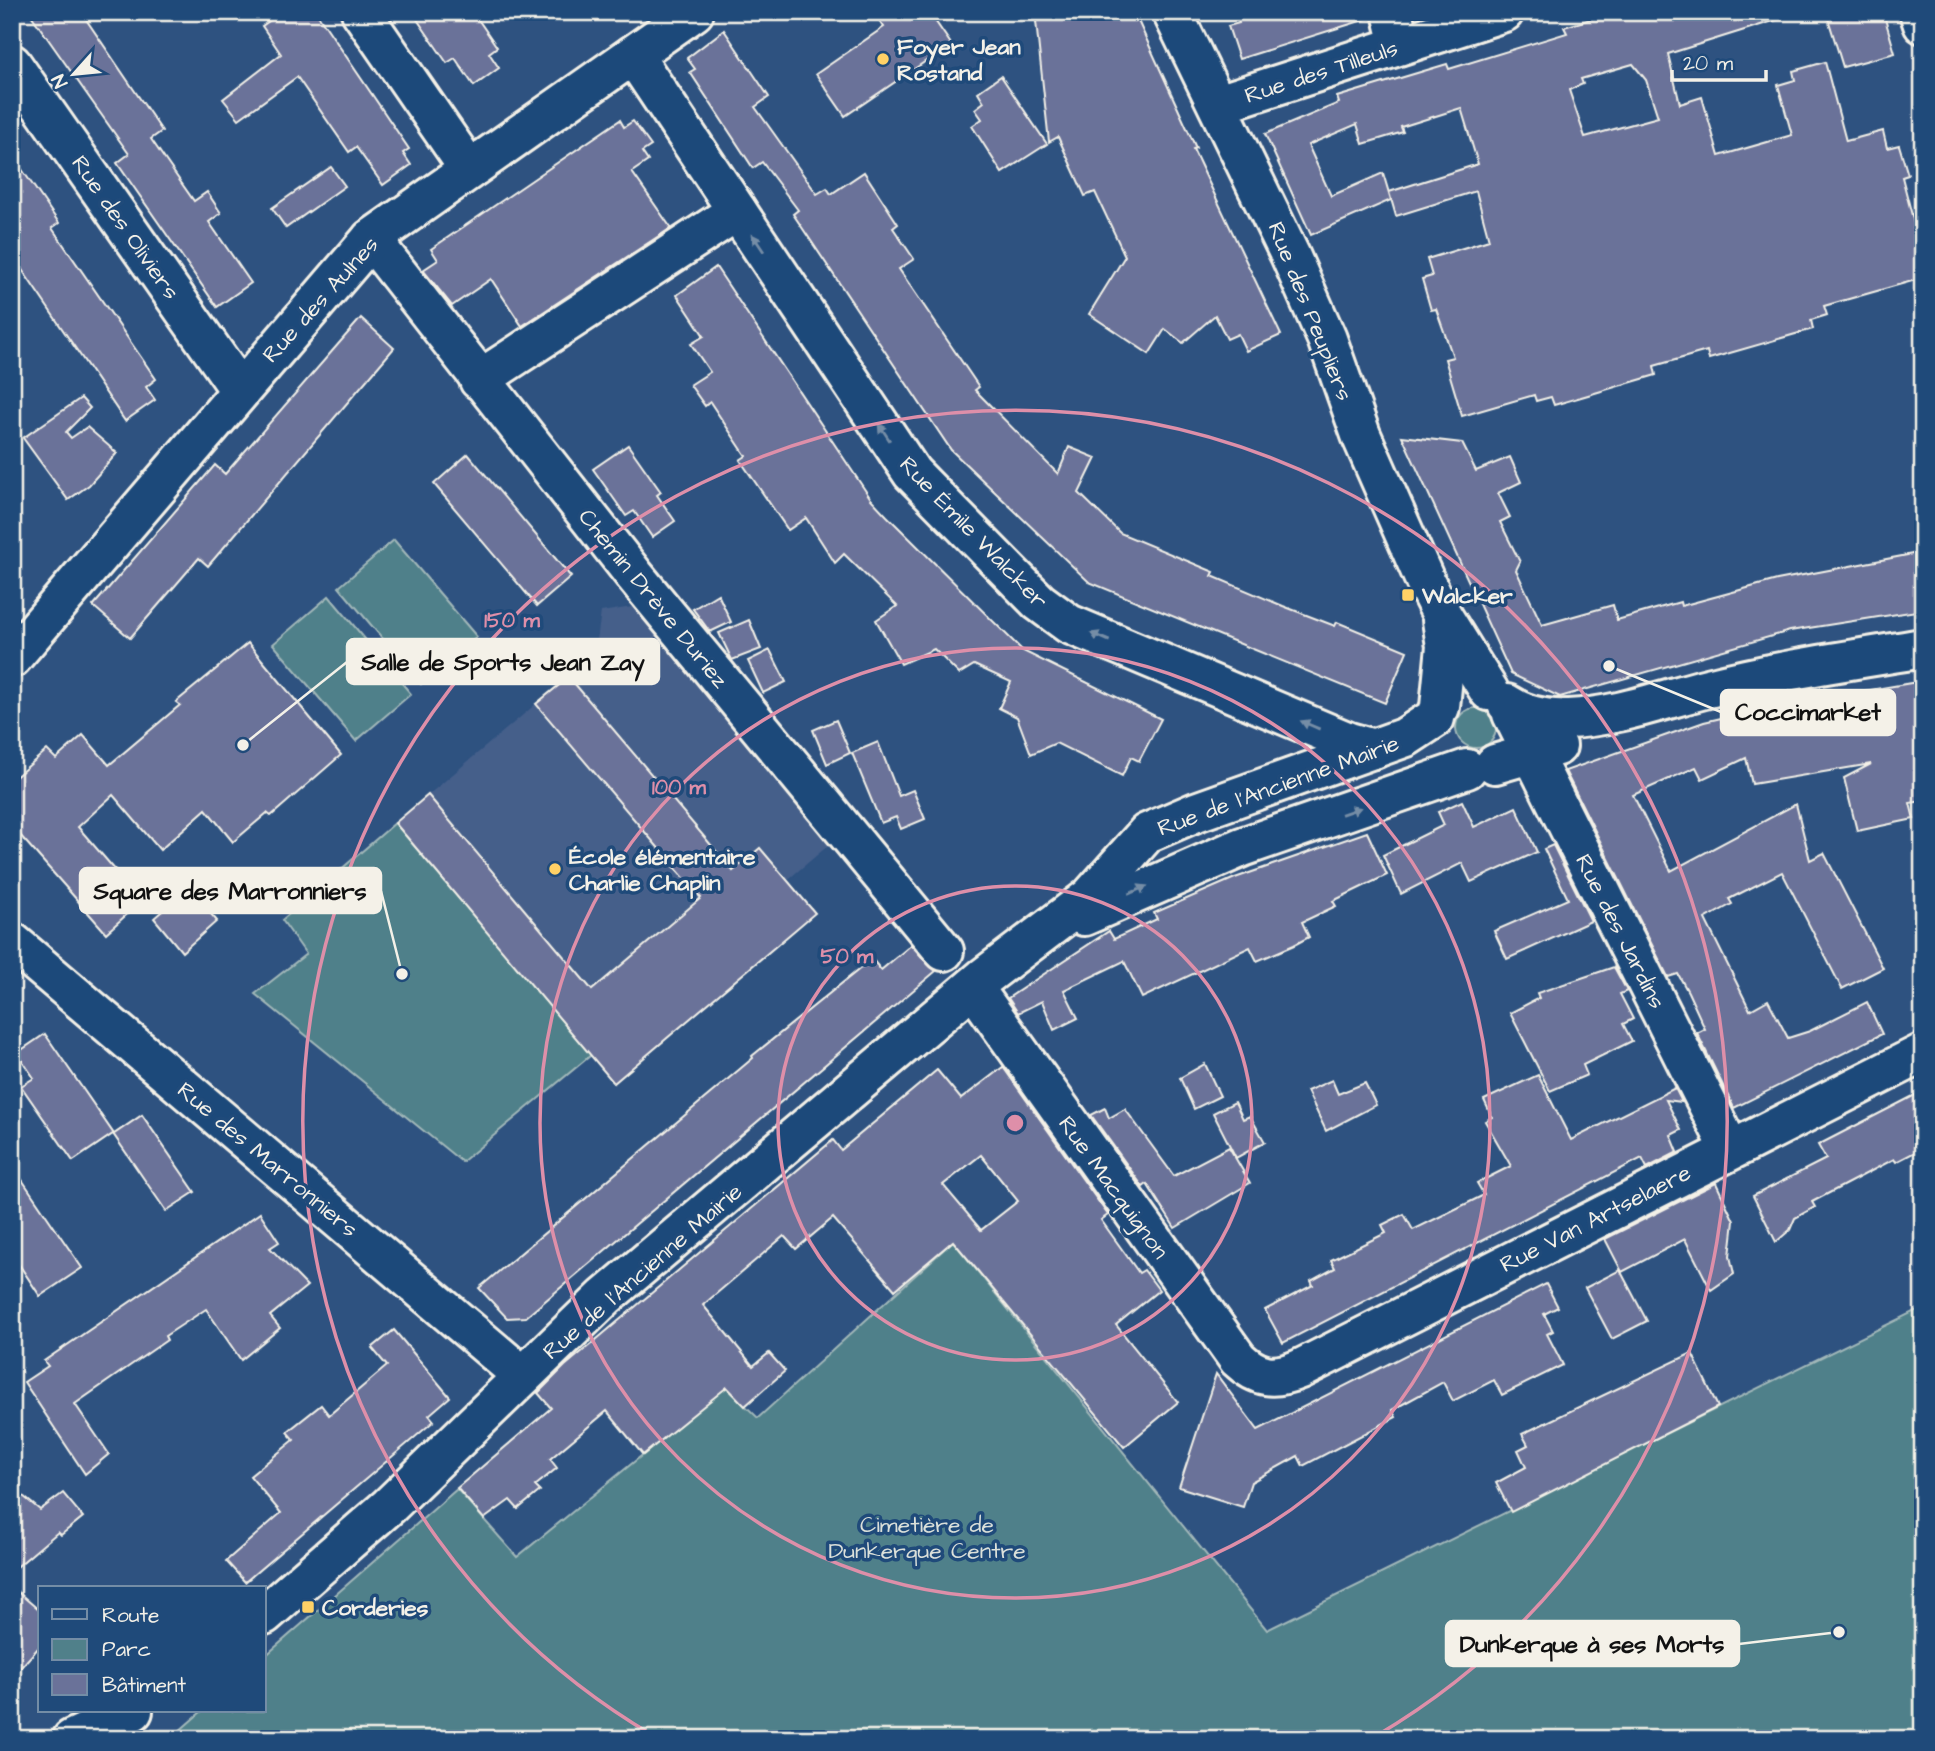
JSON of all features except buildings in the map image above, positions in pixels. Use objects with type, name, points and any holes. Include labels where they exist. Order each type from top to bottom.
[{"type":"street","points":[[361,12],[469,169]]},
{"type":"street","name":"Rue des Aulnes","points":[[12,659],[371,239],[694,12]]},
{"type":"street","name":"Rue des Peupliers","points":[[1172,12],[1322,327],[1361,435],[1441,615],[1502,703]]},
{"type":"street","name":"Rue des Tilleuls","points":[[1218,104],[1396,29],[1504,12]]},
{"type":"street","points":[[1919,12],[1923,24]]},
{"type":"street","name":"Rue Émile Walcker","points":[[633,55],[912,473],[1048,611],[1069,624],[1349,742],[1374,749]]},
{"type":"street","name":"Rue des Oliviers","points":[[12,64],[240,390]]},
{"type":"street","points":[[479,380],[737,211]]},
{"type":"street","name":"Chemin Drève Duriez","points":[[371,239],[635,576],[944,951]]},
{"type":"street","name":"Rue des Peupliers","points":[[1437,713],[1446,646],[1441,615]]},
{"type":"street","name":"Rue de l'Ancienne Mairie","points":[[1502,703],[1532,716],[1553,719],[1643,708],[1762,676],[1923,648]]},
{"type":"street","points":[[1478,688],[1502,703],[1512,742],[1504,757],[1481,766],[1452,763],[1440,751],[1434,735],[1437,713],[1446,699],[1461,690],[1478,688]]},
{"type":"street","name":"Rue des Jardins","points":[[1502,703],[1531,753],[1730,1149]]},
{"type":"street","name":"Rue de l'Ancienne Mairie","points":[[1033,942],[1116,899],[1185,870],[1481,766],[1593,732],[1643,708]]},
{"type":"street","name":"Rue de l'Ancienne Mairie","points":[[266,1613],[390,1506],[605,1297],[973,987],[1090,897],[1139,839],[1164,824],[1406,737],[1437,713]]},
{"type":"street","points":[[1164,824],[1157,836],[1158,853],[1172,867],[1185,870]]},
{"type":"street","name":"Rue des Marronniers","points":[[12,942],[523,1376]]},
{"type":"street","name":"Rue Macquignon","points":[[973,987],[1238,1359],[1252,1371],[1265,1377]]},
{"type":"street","name":"Rue Van Artselaere","points":[[1265,1377],[1300,1369],[1923,1053]]},
{"type":"street","points":[[72,1739],[131,1712]]},
{"type":"street","points":[[132,1739],[159,1712]]},
{"type":"shaded area","points":[[645,605],[836,839],[586,1050],[395,823],[595,654],[601,612]]},
{"type":"green space","points":[[394,540],[477,637],[421,684],[339,587]]},
{"type":"green space","points":[[329,596],[411,694],[356,741],[273,644]]},
{"type":"green space","points":[[1476,708],[1484,709],[1490,714],[1495,720],[1495,736],[1490,742],[1484,747],[1476,748],[1468,747],[1462,742],[1457,736],[1456,728],[1457,720],[1462,714],[1468,709]]},
{"type":"green space","points":[[395,823],[591,1055],[462,1162],[255,994],[306,954],[282,920]]},
{"type":"green space","name":"Cimetière de Dunkerque Centre","points":[[953,1241],[1267,1630],[1923,1307],[1923,1739],[170,1739],[201,1712],[266,1712],[266,1655],[457,1489],[517,1557],[726,1387],[758,1418]]},
{"type":"place","name":"Foyer Jean Rostand","points":[[883,59]]},
{"type":"place","name":"Walcker","points":[[1408,595]]},
{"type":"place","name":"Coccimarket","points":[[1609,666]]},
{"type":"place","name":"Salle de Sports Jean Zay","points":[[243,745]]},
{"type":"place","name":"École élémentaire Charlie Chaplin","points":[[555,869]]},
{"type":"place","name":"Square des Marronniers","points":[[402,974]]},
{"type":"place","name":"Corderies","points":[[308,1607]]},
{"type":"place","name":"Dunkerque à ses Morts","points":[[1839,1632]]}]
